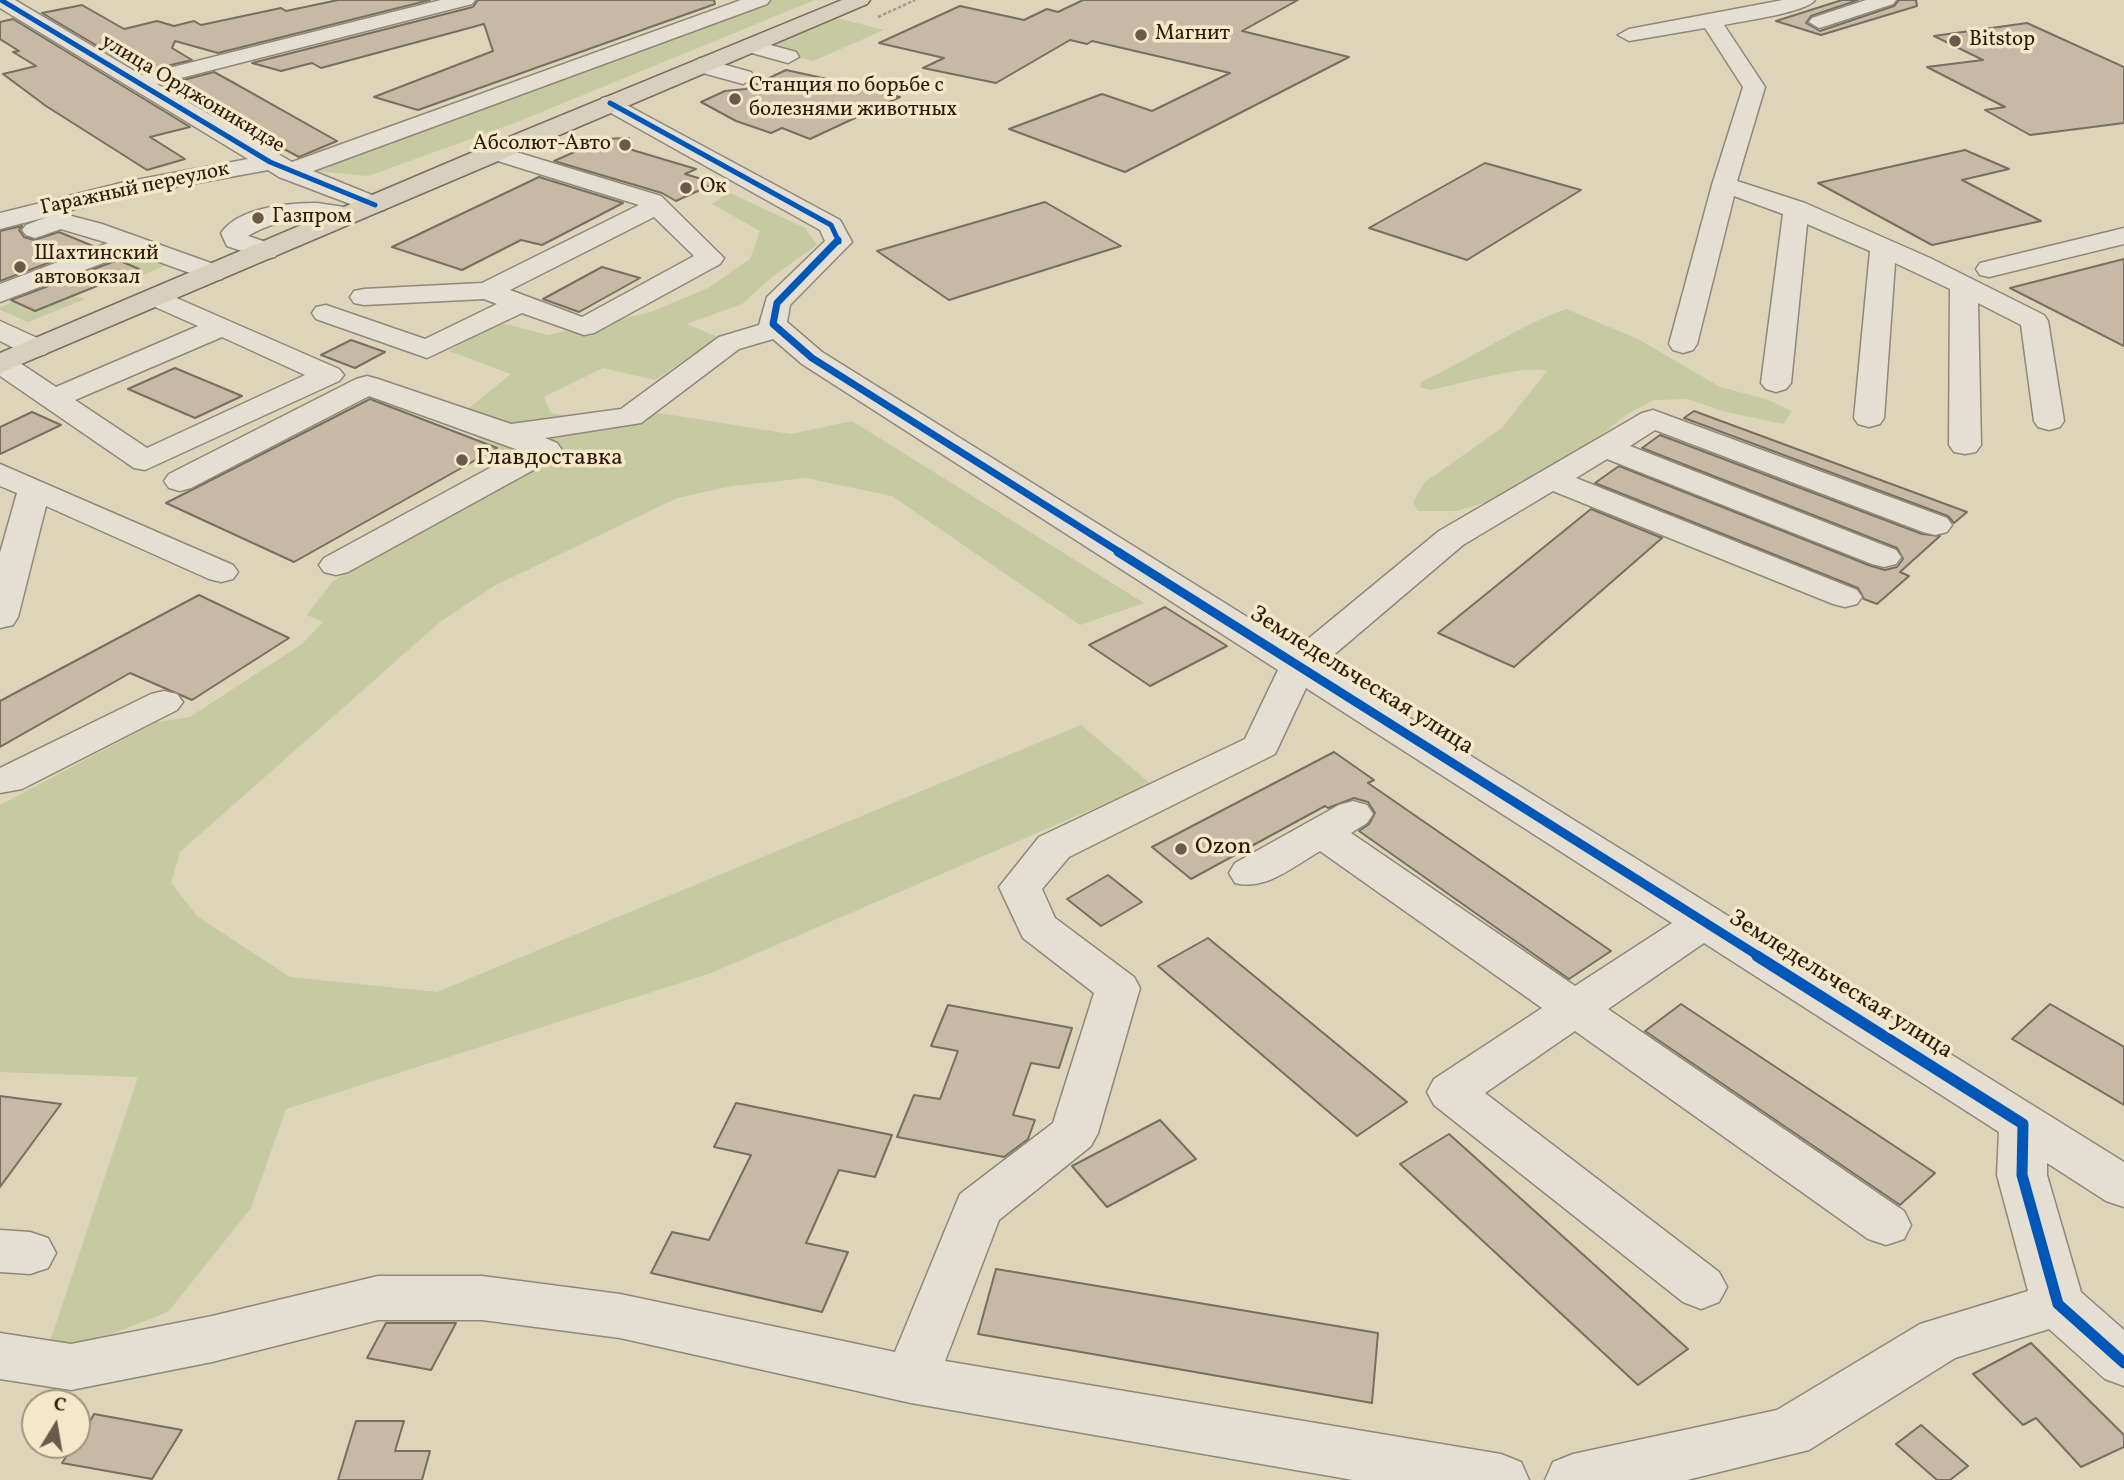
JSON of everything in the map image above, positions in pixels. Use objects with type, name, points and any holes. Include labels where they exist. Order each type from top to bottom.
[{"type":"main road","points":[[1,364],[493,152],[859,0]]},
{"type":"street","points":[[5,3],[38,0]]},
{"type":"street","points":[[135,83],[465,0]]},
{"type":"street","name":"Гаражный переулок","points":[[0,221],[125,189],[279,167],[760,0]]},
{"type":"street","points":[[1629,35],[1679,25],[1712,23],[1805,0]]},
{"type":"street","points":[[1819,22],[1886,0]]},
{"type":"street","name":"улица Орджоникидзе","points":[[5,3],[279,167],[375,205]]},
{"type":"street","points":[[1682,344],[1724,185],[1754,87],[1712,23]]},
{"type":"street","points":[[749,45],[788,57]]},
{"type":"street","points":[[700,65],[743,77]]},
{"type":"street","points":[[610,103],[831,225],[839,242],[777,303],[773,324],[778,328]]},
{"type":"street","points":[[364,296],[487,291],[584,327],[710,258],[652,201],[493,152]]},
{"type":"street","points":[[1724,185],[1796,208],[1964,285],[2034,321],[2049,421]]},
{"type":"street","points":[[487,291],[657,206]]},
{"type":"street","points":[[265,251],[236,240],[234,233],[284,210],[305,208],[349,214]]},
{"type":"street","points":[[1776,383],[1796,208]]},
{"type":"street","points":[[0,243],[59,221],[93,229],[212,273]]},
{"type":"street","points":[[1989,269],[2124,236]]},
{"type":"street","points":[[0,294],[130,244]]},
{"type":"street","points":[[1869,418],[1883,249]]},
{"type":"street","points":[[1964,285],[1965,445]]},
{"type":"street","points":[[1,364],[145,461],[329,375],[156,297]]},
{"type":"street","points":[[326,313],[427,349],[521,303]]},
{"type":"street","points":[[52,399],[221,327]]},
{"type":"street","points":[[509,434],[630,417],[729,343],[778,328]]},
{"type":"street","name":"Земледельческая улица","points":[[778,328],[812,358],[2124,1186]]},
{"type":"street","points":[[0,330],[36,348]]},
{"type":"street","points":[[180,481],[367,385],[509,434],[546,450],[337,565]]},
{"type":"street","points":[[911,1379],[978,1208],[1074,1133],[1118,988],[1038,927],[1020,887],[1054,847],[1261,746],[1298,666],[1451,538],[1653,419],[1935,525]]},
{"type":"street","points":[[1605,447],[1884,557]]},
{"type":"street","points":[[0,474],[221,572]]},
{"type":"street","points":[[1551,478],[1845,597]]},
{"type":"street","points":[[0,617],[34,489]]},
{"type":"street","points":[[0,781],[8,780],[164,702]]},
{"type":"street","points":[[1250,873],[1337,823],[1573,1010],[1886,1225]]},
{"type":"street","points":[[1701,1287],[1451,1093],[1704,922]]},
{"type":"street","points":[[2023,1124],[2022,1175],[2057,1304],[2124,1363]]},
{"type":"street","points":[[0,1356],[71,1367],[212,1339],[378,1298],[482,1298],[620,1316],[911,1379],[1501,1480]]},
{"type":"street","points":[[1573,1480],[1789,1432],[1939,1340],[2057,1304]]},
{"type":"green space","points":[[770,0],[815,0],[512,124],[368,176],[303,170],[455,112],[573,77],[628,52]]},
{"type":"green space","points":[[837,18],[884,30],[813,61],[764,48]]},
{"type":"green space","points":[[728,192],[805,228],[817,245],[772,277],[742,304],[687,324],[718,337],[655,380],[603,368],[544,397],[551,413],[597,421],[633,409],[791,434],[852,421],[1144,603],[1080,625],[892,496],[806,478],[732,486],[677,498],[494,586],[440,622],[180,852],[171,883],[198,917],[290,977],[437,992],[1081,725],[1151,784],[711,973],[286,1109],[251,1208],[168,1312],[44,1360],[138,1077],[0,1072],[0,805],[157,722],[190,717],[302,644],[323,622],[307,615],[332,582],[501,467],[459,416],[511,374],[449,351],[497,322],[548,335],[651,312],[708,288],[750,259],[760,231],[712,204]]},
{"type":"green space","points":[[144,255],[167,265],[119,285],[87,273],[129,256]]},
{"type":"green space","points":[[57,284],[61,293],[85,299],[28,322],[0,310],[0,307]]},
{"type":"green space","points":[[1566,309],[1638,339],[1720,387],[1766,399],[1792,411],[1783,424],[1722,411],[1688,399],[1654,400],[1626,415],[1580,451],[1497,499],[1456,511],[1418,511],[1413,502],[1425,482],[1502,428],[1547,371],[1523,370],[1430,390],[1420,387],[1421,382],[1528,325]]},
{"type":"building","points":[[338,0],[430,0],[218,53],[175,41],[172,48],[192,60],[141,72],[42,13],[82,5],[124,29],[157,21],[174,26],[194,21],[201,25],[281,8],[286,11]]},
{"type":"building","points":[[478,0],[714,0],[715,4],[418,110],[374,97],[493,51],[484,24],[321,68],[312,63],[281,71],[252,63],[473,7]]},
{"type":"building","points":[[1083,0],[1298,0],[1242,31],[1349,57],[1125,172],[1009,129],[1102,94],[1152,111],[1230,73],[1092,41],[1087,44],[1070,40],[996,83],[923,68],[944,58],[879,43],[960,6],[1024,20],[1047,9],[1058,12]]},
{"type":"building","points":[[1842,0],[1858,0],[1811,16],[1806,23],[1820,31],[1894,6],[1899,0],[1916,0],[1917,6],[1821,35],[1776,21]]},
{"type":"building","points":[[13,19],[190,127],[150,137],[185,159],[147,170],[46,106],[3,74],[36,66],[13,52],[19,51],[0,39],[0,22]]},
{"type":"building","points":[[2027,23],[2124,67],[2124,123],[2030,135],[1985,110],[2005,107],[1927,67],[1983,60],[1934,36]]},
{"type":"building","points":[[786,70],[900,97],[810,139],[782,128],[771,133],[736,121],[701,102],[725,91],[746,89]]},
{"type":"building","points":[[214,72],[337,141],[299,157],[164,85]]},
{"type":"building","name":"Абсолют-Авто","points":[[629,138],[629,149],[696,169],[685,174],[715,183],[676,201],[662,193],[554,161],[604,139]]},
{"type":"building","points":[[1965,150],[2009,169],[1962,180],[2041,221],[1932,245],[1818,183]]},
{"type":"building","points":[[1485,163],[1581,190],[1467,260],[1369,228]]},
{"type":"building","points":[[539,177],[623,203],[542,245],[521,240],[462,270],[392,247]]},
{"type":"building","points":[[1045,202],[1121,246],[949,300],[877,251]]},
{"type":"building","name":"Шахтинский автовокзал","points":[[22,226],[19,230],[24,237],[34,240],[59,232],[93,246],[0,281],[0,231]]},
{"type":"building","points":[[2124,259],[2124,346],[2010,288]]},
{"type":"building","points":[[118,260],[139,269],[35,311],[11,300]]},
{"type":"building","points":[[602,267],[640,278],[579,312],[543,299]]},
{"type":"building","points":[[351,340],[385,352],[355,368],[321,355]]},
{"type":"building","points":[[175,368],[242,396],[195,418],[128,389]]},
{"type":"building","points":[[370,399],[497,448],[294,562],[166,503]]},
{"type":"building","points":[[1694,411],[1967,512],[1954,523],[1948,516],[1684,418]]},
{"type":"building","points":[[32,412],[61,425],[0,454],[0,427]]},
{"type":"building","points":[[1660,435],[1922,534],[1940,536],[1900,572],[1909,576],[1877,604],[1864,599],[1858,588],[1595,483],[1619,466],[1871,566],[1885,570],[1897,567],[1903,559],[1897,548],[1642,448]]},
{"type":"building","points":[[1591,509],[1662,538],[1514,667],[1438,633]]},
{"type":"building","points":[[199,595],[289,638],[192,700],[130,673],[0,747],[0,701]]},
{"type":"building","points":[[1165,607],[1227,646],[1150,686],[1089,645]]},
{"type":"building","points":[[1334,752],[1374,780],[1368,783],[1611,951],[1569,979],[1359,831],[1369,824],[1375,813],[1368,802],[1354,798],[1328,808],[1325,806],[1191,879],[1152,847]]},
{"type":"building","points":[[1108,875],[1142,902],[1101,926],[1067,899]]},
{"type":"building","points":[[1208,938],[1407,1102],[1357,1136],[1158,966]]},
{"type":"building","points":[[1681,1004],[1935,1173],[1900,1205],[1645,1031]]},
{"type":"building","points":[[2050,1004],[2124,1047],[2124,1105],[2012,1039]]},
{"type":"building","points":[[948,1005],[1072,1028],[1059,1068],[1031,1063],[1013,1115],[1035,1120],[1028,1139],[1004,1157],[897,1137],[914,1095],[940,1099],[958,1051],[931,1046]]},
{"type":"building","points":[[0,1096],[61,1104],[0,1187]]},
{"type":"building","points":[[736,1103],[892,1135],[875,1177],[839,1170],[806,1243],[848,1252],[822,1312],[651,1273],[672,1232],[709,1240],[751,1155],[714,1147]]},
{"type":"building","points":[[1160,1120],[1196,1159],[1107,1207],[1072,1166]]},
{"type":"building","points":[[1449,1134],[1688,1349],[1638,1385],[1400,1164]]},
{"type":"building","points":[[996,1269],[1378,1333],[1372,1403],[978,1334]]},
{"type":"building","points":[[386,1323],[456,1323],[431,1370],[367,1358]]},
{"type":"building","points":[[2031,1343],[2124,1435],[2124,1447],[2081,1467],[2036,1418],[2023,1425],[1973,1374]]},
{"type":"building","points":[[94,1414],[182,1430],[152,1479],[62,1463],[65,1459],[91,1459],[91,1419]]},
{"type":"building","points":[[356,1421],[404,1421],[395,1451],[430,1451],[422,1480],[338,1480]]},
{"type":"building","points":[[1921,1425],[1968,1466],[1950,1480],[1937,1480],[1896,1444]]},
{"type":"cycle path","points":[[1,0],[270,162],[375,205]]},
{"type":"cycle path","points":[[610,103],[831,225],[839,242],[777,303],[773,324],[812,358],[2023,1124],[2022,1175],[2058,1304],[2124,1363]]},
{"type":"place","name":"Магнит","points":[[1141,35]]},
{"type":"place","name":"Bitstop","points":[[1955,41]]},
{"type":"place","name":"Станция по борьбе с болезнями животных","points":[[735,99]]},
{"type":"place","name":"Абсолют-Авто","points":[[625,145]]},
{"type":"place","name":"Ок","points":[[686,188]]},
{"type":"place","name":"Газпром","points":[[258,218]]},
{"type":"place","name":"Шахтинский автовокзал","points":[[20,267]]},
{"type":"place","name":"Главдоставка","points":[[462,460]]},
{"type":"place","name":"Ozon","points":[[1181,849]]}]
